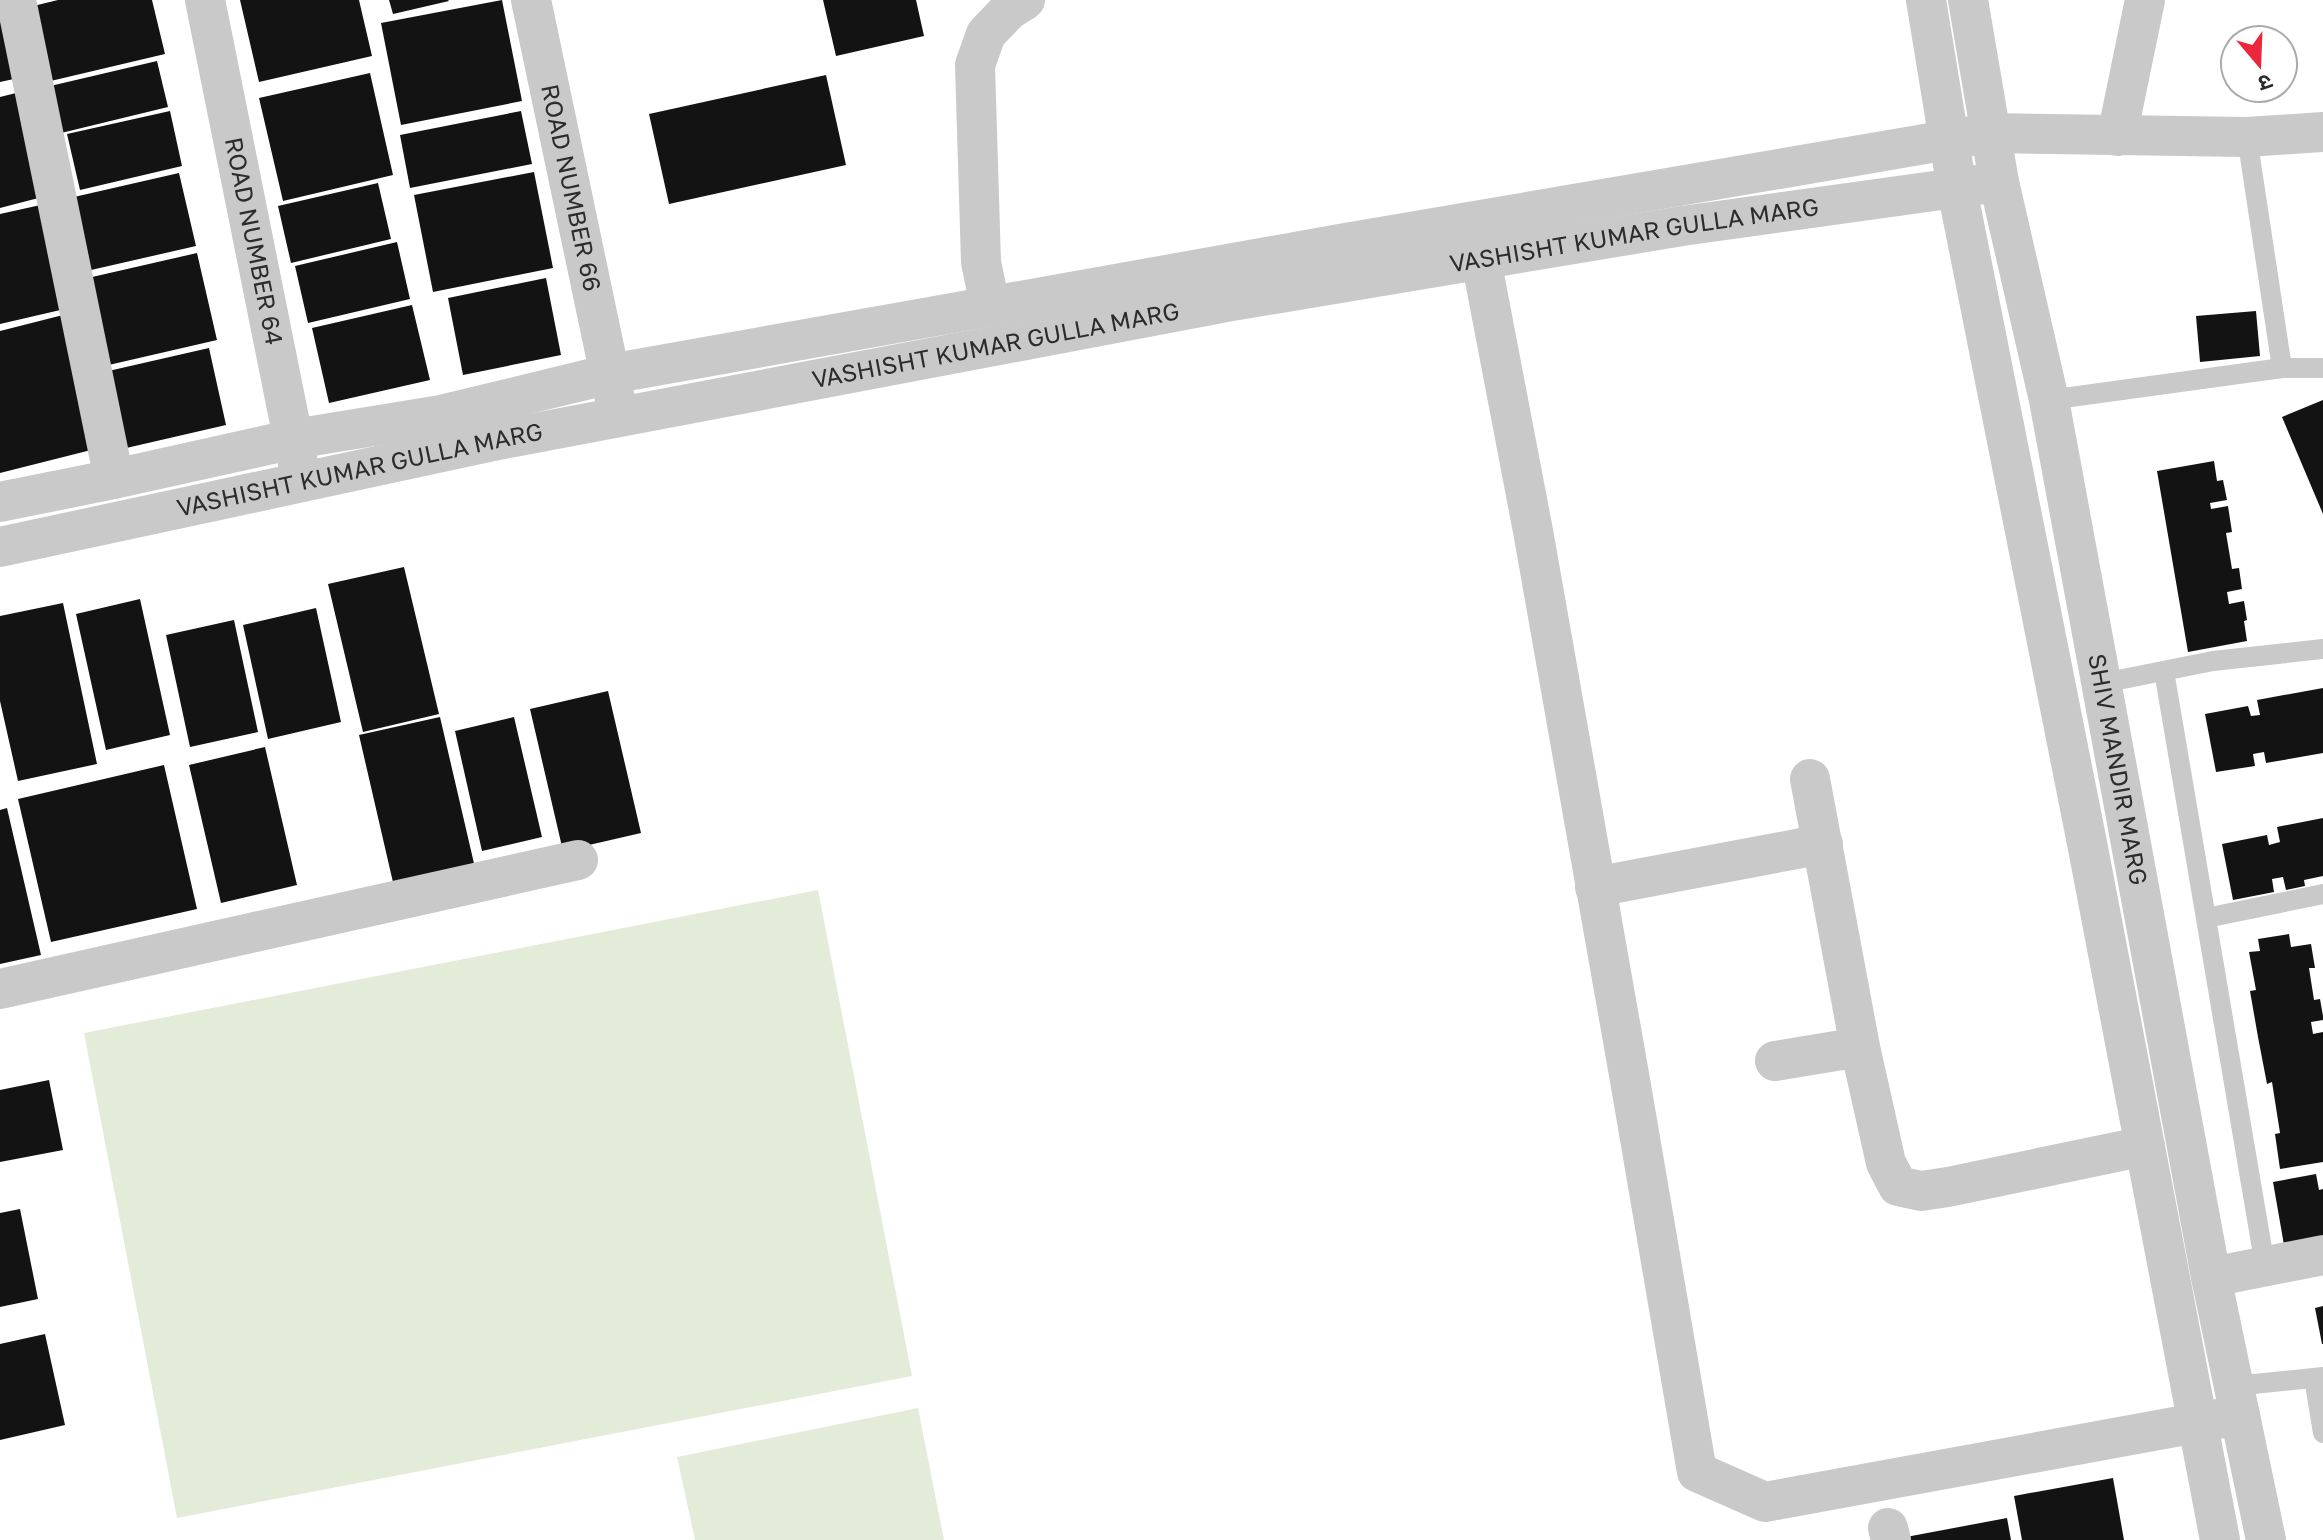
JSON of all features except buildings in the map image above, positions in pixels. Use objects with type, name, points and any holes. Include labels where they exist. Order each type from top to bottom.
[{"type":"street","points":[[16,0],[114,479]]},
{"type":"street","name":"ROAD NUMBER 64","points":[[205,0],[302,483]]},
{"type":"street","name":"ROAD NUMBER 66","points":[[531,0],[618,417]]},
{"type":"street","points":[[990,306],[981,262],[975,65],[986,34],[1009,10],[1025,0]]},
{"type":"street","points":[[1926,0],[1957,189],[2087,843],[2220,1540]]},
{"type":"street","name":"SHIV MANDIR MARG","points":[[1968,0],[1989,133],[2049,400],[2211,1277],[2266,1540]]},
{"type":"street","points":[[2117,136],[2145,0]]},
{"type":"street","name":"VASHISHT KUMAR GULLA MARG","points":[[0,547],[618,417],[1226,302],[1477,240],[1989,133],[2247,137],[2323,132]]},
{"type":"street","name":"VASHISHT KUMAR GULLA MARG","points":[[0,502],[294,439],[441,415],[610,374],[990,306],[1477,240],[1682,226],[1999,182]]},
{"type":"street","points":[[1477,240],[1533,531],[1697,1472],[1765,1502],[2198,1423],[2237,1401]]},
{"type":"street","points":[[1810,779],[1860,1047],[1886,1163],[1898,1186],[1921,1191],[1948,1187],[2145,1146]]},
{"type":"street","points":[[1595,887],[1823,844]]},
{"type":"street","points":[[0,989],[578,860]]},
{"type":"street","points":[[1775,1061],[1860,1047]]},
{"type":"street","points":[[2211,1277],[2323,1255]]},
{"type":"lane","points":[[2247,137],[2282,368]]},
{"type":"lane","points":[[2049,400],[2282,368],[2323,368]]},
{"type":"lane","points":[[2103,683],[2213,661],[2323,649]]},
{"type":"lane","points":[[2164,671],[2265,1266]]},
{"type":"lane","points":[[2206,918],[2323,894]]},
{"type":"lane","points":[[2237,1401],[2318,1377],[2323,1433]]},
{"type":"green space","points":[[818,890],[912,1376],[177,1518],[84,1033]]},
{"type":"green space","points":[[918,1408],[944,1540],[695,1540],[677,1457]]}]
